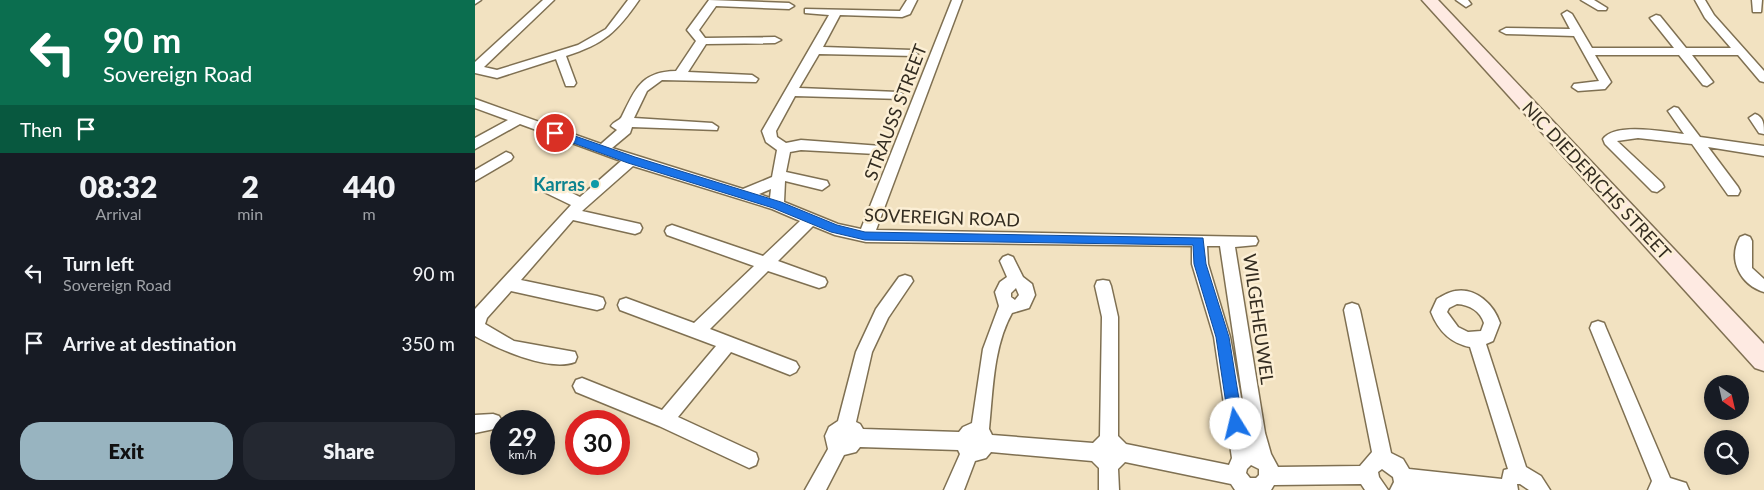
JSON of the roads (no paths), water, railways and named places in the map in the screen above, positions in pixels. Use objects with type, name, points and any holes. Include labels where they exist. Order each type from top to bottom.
[{"type":"street","points":[[475,69],[549,0]]},
{"type":"street","points":[[475,69],[497,74],[581,47],[604,35],[633,0]]},
{"type":"street","points":[[809,11],[904,13],[912,0]]},
{"type":"street","name":"STRAUSS STREET","points":[[865,236],[957,0]]},
{"type":"street","name":"NIC DIEDERICHS STREET","points":[[1430,0],[1764,360]]},
{"type":"street","points":[[1586,0],[1601,8]]},
{"type":"street","points":[[1700,0],[1709,16],[1740,52],[1759,68],[1764,78]]},
{"type":"street","points":[[775,40],[702,40],[693,30],[714,1],[789,6]]},
{"type":"street","points":[[837,13],[769,132],[771,139],[784,148],[801,146],[876,149]]},
{"type":"street","points":[[1567,14],[1605,82],[1601,86],[1578,87]]},
{"type":"street","points":[[1656,18],[1707,82]]},
{"type":"street","points":[[1506,31],[1578,33]]},
{"type":"street","points":[[680,75],[702,40]]},
{"type":"street","points":[[816,50],[913,54]]},
{"type":"street","points":[[1588,51],[1740,52]]},
{"type":"street","points":[[561,55],[570,84]]},
{"type":"street","points":[[597,148],[624,132],[628,113],[648,83],[661,76],[680,75],[752,79]]},
{"type":"street","points":[[793,92],[898,96]]},
{"type":"street","name":"SOVEREIGN ROAD","points":[[475,103],[631,160],[777,205],[835,229],[865,236],[1251,241]]},
{"type":"street","points":[[1674,111],[1733,191]]},
{"type":"street","points":[[1755,118],[1764,130]]},
{"type":"street","points":[[475,144],[518,120]]},
{"type":"street","points":[[625,122],[712,127]]},
{"type":"street","points":[[1657,187],[1612,144],[1610,139],[1625,134],[1678,137],[1743,150],[1764,151]]},
{"type":"street","points":[[777,205],[784,148]]},
{"type":"street","points":[[478,171],[506,157]]},
{"type":"street","points":[[569,357],[533,353],[510,347],[480,331],[477,324],[480,315],[576,209],[631,160]]},
{"type":"street","points":[[744,195],[779,177],[822,185]]},
{"type":"street","points":[[547,187],[576,209],[635,228]]},
{"type":"street","points":[[697,331],[810,220]]},
{"type":"street","points":[[672,231],[819,282]]},
{"type":"street","points":[[1199,241],[1200,264],[1222,337],[1255,478]]},
{"type":"street","points":[[1745,241],[1744,270],[1749,278],[1764,286]]},
{"type":"street","name":"WILGEHEUWEL","points":[[1227,242],[1254,423],[1255,478]]},
{"type":"street","points":[[954,490],[975,442],[998,322],[1009,304],[1019,304],[1028,298],[1029,290],[1026,286],[1017,282],[1009,261]]},
{"type":"street","points":[[851,432],[864,352],[882,314],[905,281]]},
{"type":"street","points":[[509,284],[597,302]]},
{"type":"street","points":[[1103,286],[1110,317],[1109,490]]},
{"type":"street","points":[[626,305],[790,367]]},
{"type":"street","points":[[1352,310],[1383,459]]},
{"type":"street","points":[[1598,328],[1666,489]]},
{"type":"street","points":[[1476,340],[1512,484]]},
{"type":"street","points":[[665,420],[729,343]]},
{"type":"street","points":[[582,386],[665,420],[749,459]]},
{"type":"street","points":[[815,490],[839,447],[835,445],[834,436],[841,428],[851,432],[1109,452],[1255,478],[1373,483],[1371,464],[1383,459],[1396,465],[1402,484],[1512,484],[1531,479],[1541,490]]},
{"type":"place","name":"Karras","points":[[595,184]]}]
